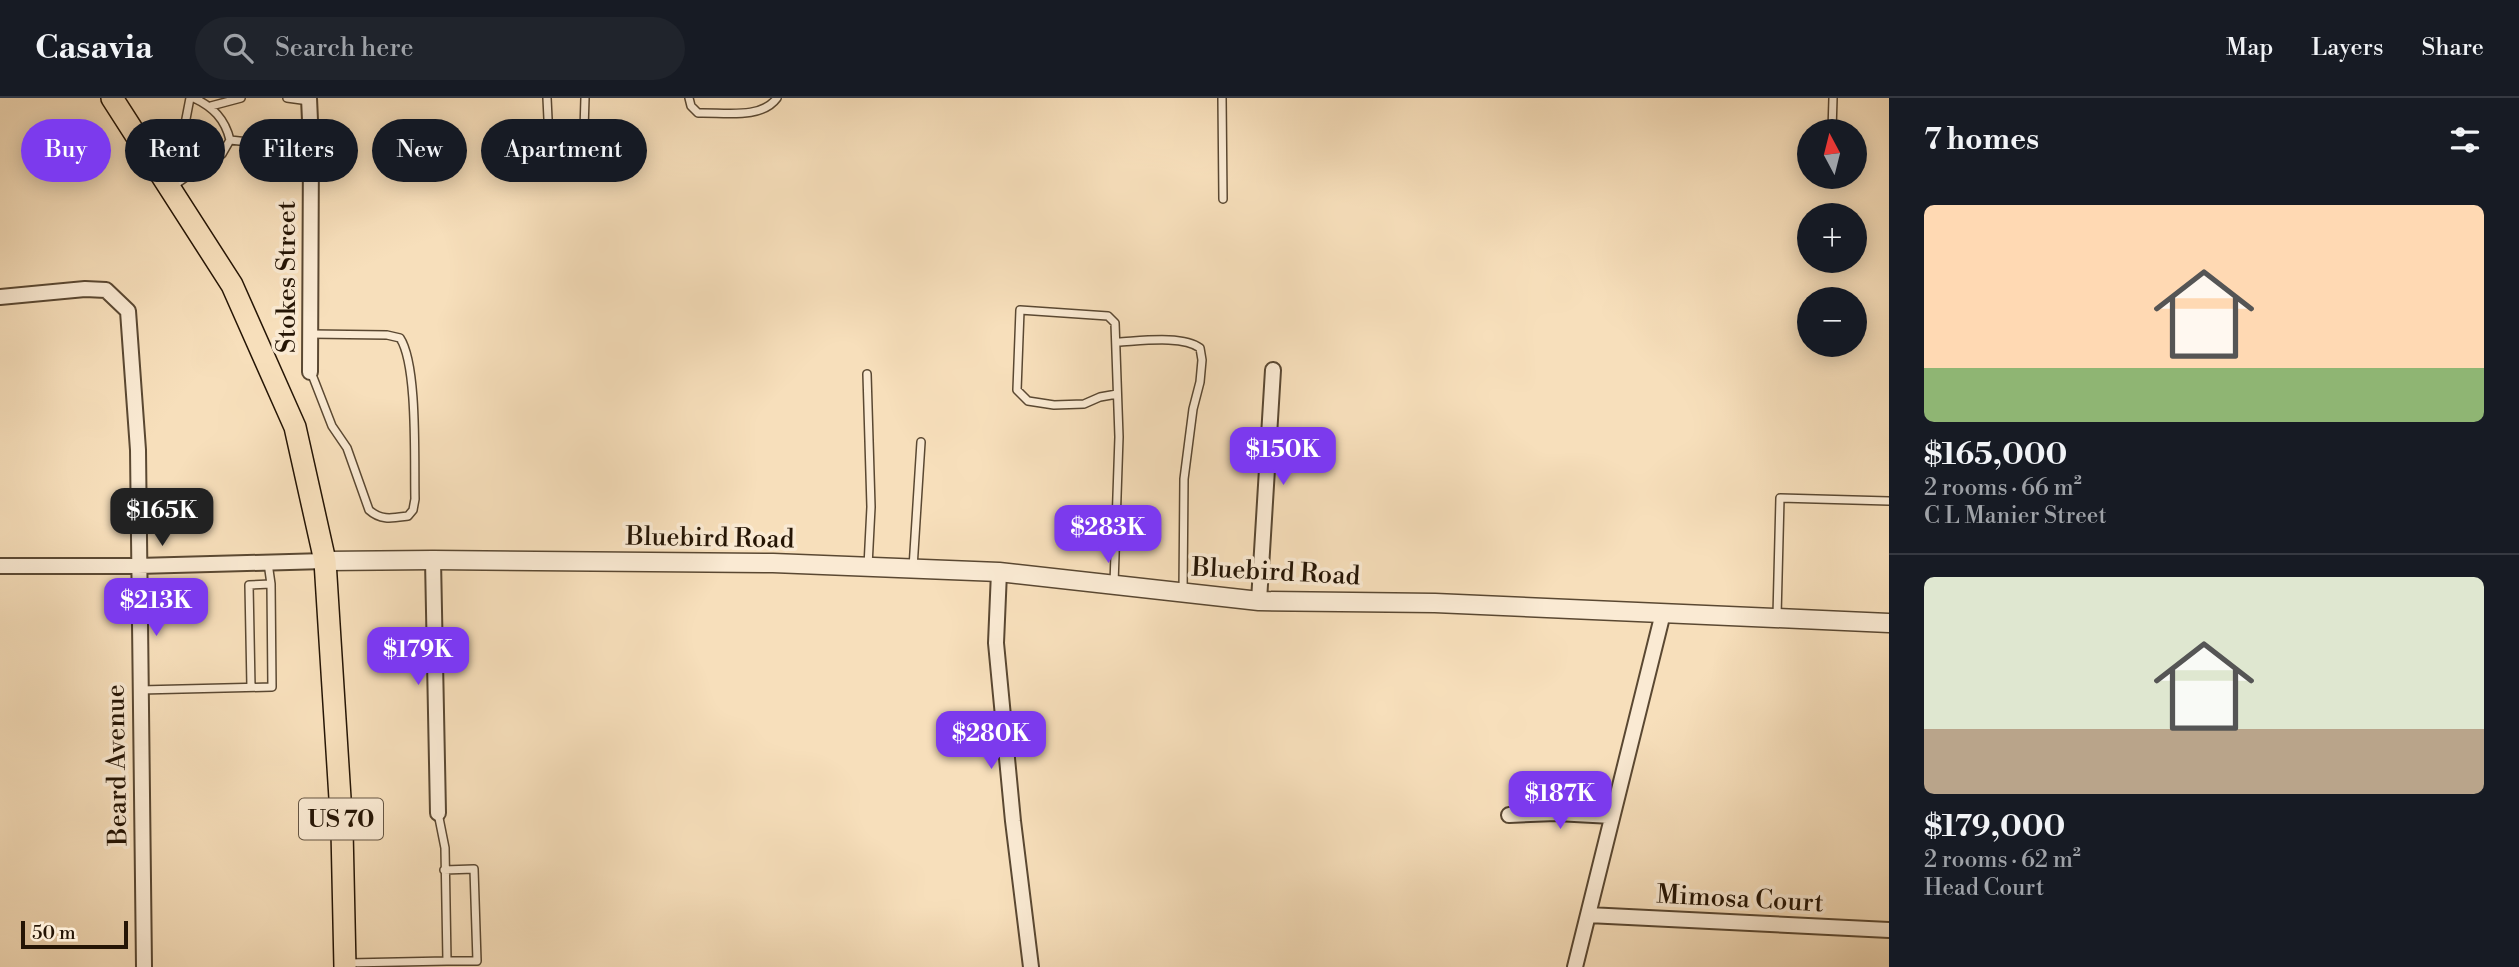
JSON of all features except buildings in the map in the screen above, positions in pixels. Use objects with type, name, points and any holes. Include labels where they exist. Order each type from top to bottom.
[{"type":"main road","name":"US 70","points":[[112,98],[126,119]]},
{"type":"main road","name":"US 70","points":[[166,182],[232,285],[295,427],[326,561],[342,830],[345,965]]},
{"type":"street","name":"Stokes Street","points":[[309,99],[310,119]]},
{"type":"street","name":"Stokes Street","points":[[310,372],[311,182]]},
{"type":"street","name":"Beard Avenue","points":[[0,297],[85,289],[106,290],[128,311],[138,450],[144,967]]},
{"type":"street","points":[[1259,601],[1273,370]]},
{"type":"street","points":[[433,560],[438,813]]},
{"type":"street","name":"Bluebird Road","points":[[326,561],[773,563],[999,572],[1259,601],[1435,603],[1889,623]]},
{"type":"street","points":[[0,566],[138,566],[326,561]]},
{"type":"street","points":[[999,572],[996,643],[1013,821],[1031,967]]},
{"type":"street","points":[[1575,967],[1663,613]]},
{"type":"street","points":[[1509,815],[1556,813],[1612,816]]},
{"type":"street","name":"Mimosa Court","points":[[1588,915],[1889,930]]},
{"type":"lane","points":[[186,119],[192,98],[211,106],[226,126],[230,140],[225,149]]},
{"type":"lane","points":[[211,106],[241,98]]},
{"type":"lane","points":[[287,98],[309,99]]},
{"type":"lane","points":[[548,98],[549,140],[553,162],[564,168],[574,168],[583,162],[585,98]]},
{"type":"lane","points":[[689,98],[691,106],[698,113],[710,113],[757,112],[771,107],[777,98]]},
{"type":"lane","points":[[1222,98],[1223,199]]},
{"type":"lane","points":[[1832,119],[1833,98]]},
{"type":"lane","points":[[230,140],[239,141]]},
{"type":"lane","points":[[170,188],[179,182]]},
{"type":"lane","points":[[1114,585],[1119,437],[1118,342],[1115,323],[1108,316],[1020,310],[1017,390],[1028,401],[1054,405],[1084,404],[1117,394]]},
{"type":"lane","points":[[310,334],[387,335],[401,338],[406,347],[412,381],[415,499],[413,510],[408,516],[387,519],[376,516],[369,510],[347,448],[332,426],[310,372]]},
{"type":"lane","points":[[1118,342],[1192,342],[1200,348],[1200,383],[1193,409],[1184,479],[1183,592]]},
{"type":"lane","points":[[867,374],[870,507],[868,567]]},
{"type":"lane","points":[[913,569],[921,442]]},
{"type":"lane","points":[[1777,618],[1780,498],[1889,501]]},
{"type":"lane","points":[[140,690],[272,687],[271,584],[268,563]]},
{"type":"lane","points":[[251,687],[249,585],[271,584]]},
{"type":"lane","points":[[438,813],[444,841],[447,961]]},
{"type":"lane","points":[[345,965],[477,961],[474,869],[444,870]]}]
